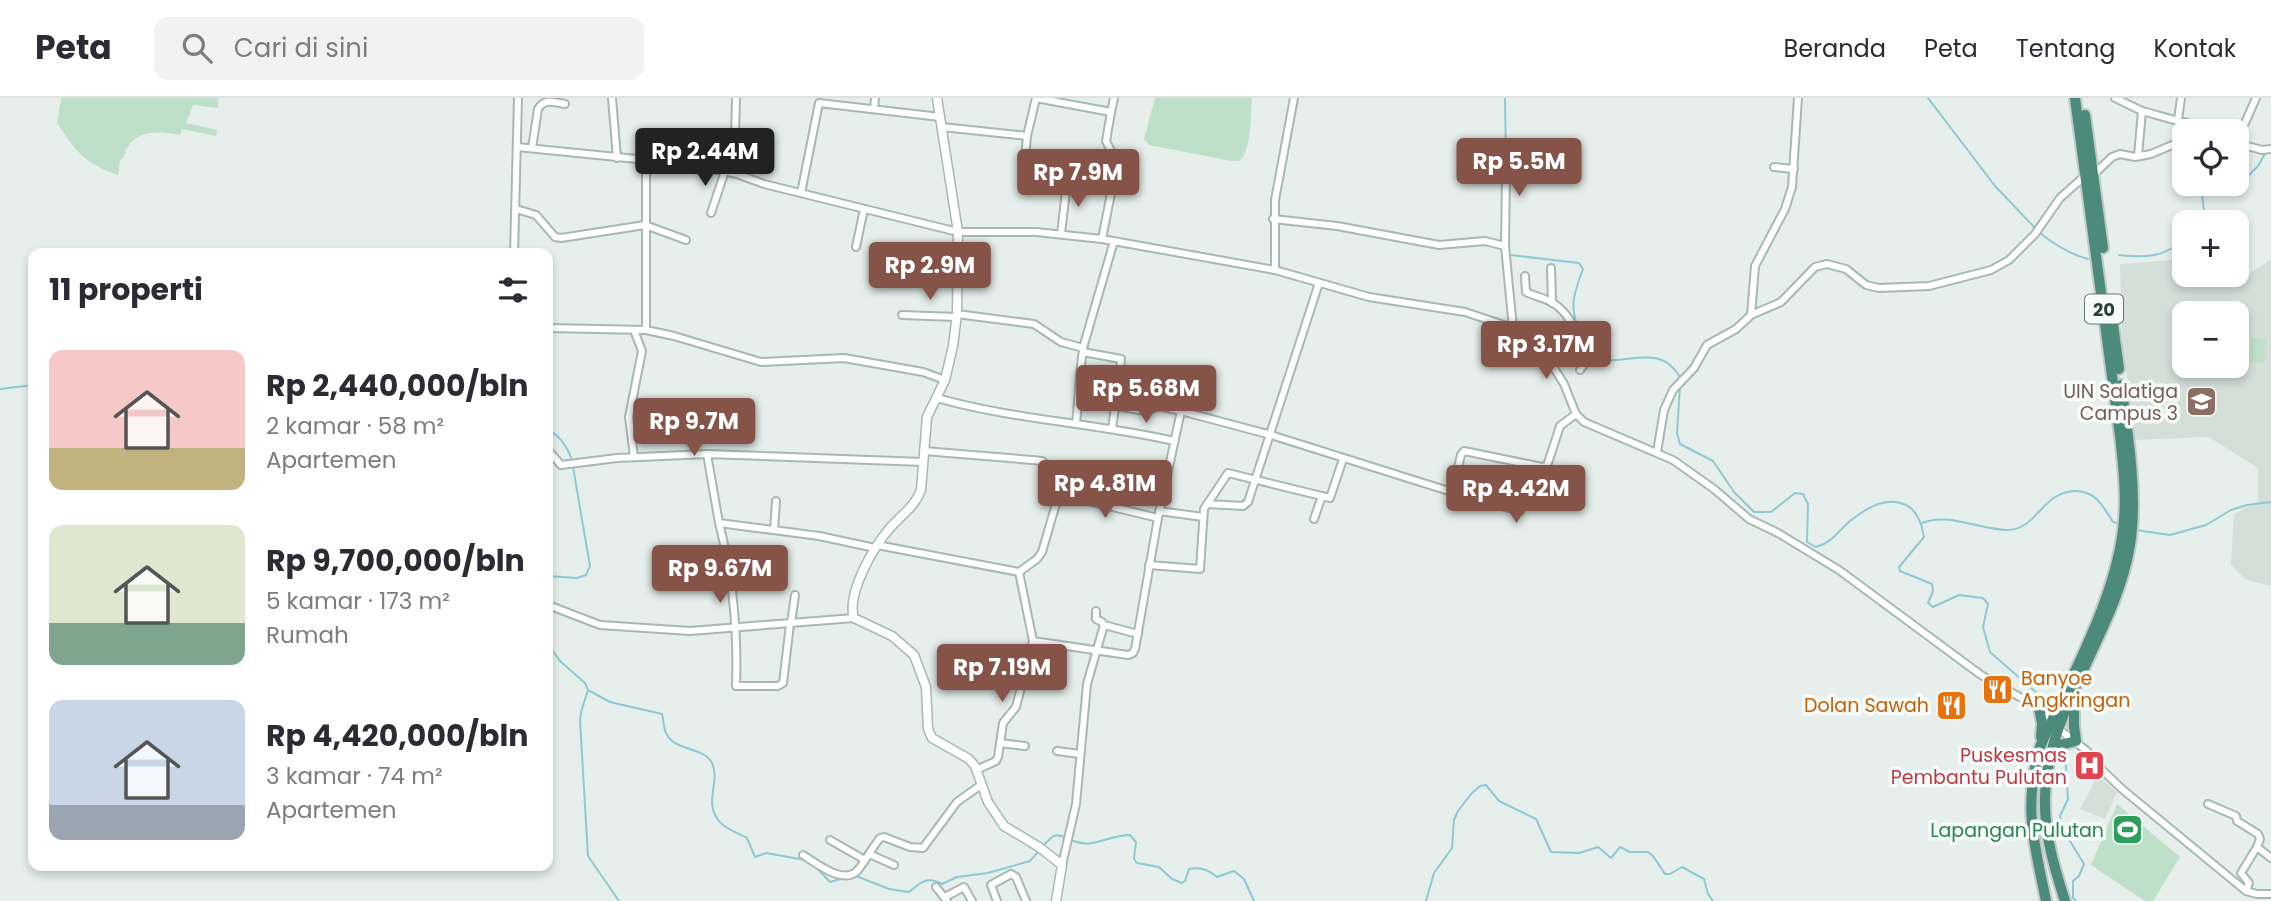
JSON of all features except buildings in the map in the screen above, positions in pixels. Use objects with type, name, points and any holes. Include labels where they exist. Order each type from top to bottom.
[{"type":"highway","name":"20","points":[[2046,901],[2032,834],[2029,805],[2034,768],[2040,747],[2075,691],[2111,611],[2126,543],[2128,521],[2129,440],[2090,174],[2076,98]]},
{"type":"highway","name":"20","points":[[2082,98],[2090,174]]},
{"type":"highway","name":"20","points":[[2065,901],[2052,860],[2046,822],[2046,783],[2055,725],[2060,701],[2118,573]]},
{"type":"highway","points":[[2052,753],[2060,745],[2076,741],[2073,713],[2075,691]]},
{"type":"highway","points":[[2040,747],[2042,723],[2039,708],[2049,708],[2060,701]]},
{"type":"street","points":[[514,248],[518,98]]},
{"type":"street","points":[[612,98],[617,158]]},
{"type":"street","points":[[734,173],[733,129],[736,98]]},
{"type":"street","points":[[874,109],[875,98]]},
{"type":"street","points":[[854,618],[851,602],[854,592],[876,546],[916,501],[921,490],[927,417],[945,380],[953,346],[957,315],[958,233],[937,98]]},
{"type":"street","points":[[1023,180],[1027,136],[1036,98],[1111,112]]},
{"type":"street","points":[[1102,239],[1117,163],[1106,141],[1114,98]]},
{"type":"street","points":[[1275,270],[1273,219],[1294,98]]},
{"type":"street","points":[[1751,315],[1755,266],[1785,209],[1792,187],[1798,98]]},
{"type":"street","points":[[2115,98],[2142,111],[2174,119]]},
{"type":"street","points":[[2178,119],[2181,98]]},
{"type":"street","points":[[2247,119],[2256,98]]},
{"type":"street","points":[[532,148],[541,104],[547,101],[565,104]]},
{"type":"street","points":[[801,193],[818,101],[940,117]]},
{"type":"street","points":[[2138,156],[2142,111]]},
{"type":"street","points":[[942,127],[1027,136]]},
{"type":"street","points":[[1657,452],[1664,410],[1673,390],[1694,368],[1707,345],[1736,329],[1751,315],[1781,302],[1806,275],[1820,265],[1846,269],[1872,287],[1929,286],[2000,267],[2035,234],[2060,198],[2115,155],[2138,156],[2172,146]]},
{"type":"street","points":[[2249,146],[2268,150]]},
{"type":"street","points":[[517,147],[697,165],[958,233],[1061,234],[1275,270],[1368,297],[1465,312],[1513,328],[1549,360],[1564,384],[1576,414],[1584,422],[1673,460],[1749,519],[1778,533],[1839,570],[1981,674],[2039,708],[2076,741],[2122,789],[2246,891],[2271,894]]},
{"type":"street","points":[[1501,158],[1506,174],[1505,246],[1513,328]]},
{"type":"street","points":[[646,161],[646,330]]},
{"type":"street","points":[[1774,167],[1794,169]]},
{"type":"street","points":[[711,213],[725,171]]},
{"type":"street","points":[[1061,234],[1067,182]]},
{"type":"street","points":[[516,209],[536,215],[555,237],[645,225],[686,240]]},
{"type":"street","points":[[856,247],[864,209]]},
{"type":"street","points":[[1273,219],[1328,225],[1439,246],[1485,241],[1505,246]]},
{"type":"street","points":[[1076,423],[1079,399],[1077,386],[1083,350],[1114,242]]},
{"type":"street","points":[[1551,268],[1552,303]]},
{"type":"street","points":[[1525,276],[1526,292],[1552,303],[1575,330],[1588,359],[1580,370]]},
{"type":"street","points":[[1207,503],[1244,506],[1248,502],[1319,283]]},
{"type":"street","points":[[902,315],[957,315],[1034,324],[1061,342],[1121,359],[1112,428]]},
{"type":"street","points":[[553,328],[646,330],[761,362],[844,358],[923,372],[945,380]]},
{"type":"street","points":[[634,330],[642,351],[629,417],[634,457]]},
{"type":"street","points":[[1549,360],[1576,336]]},
{"type":"street","points":[[937,398],[985,410],[1112,428],[1174,441]]},
{"type":"street","points":[[1116,406],[1145,411],[1157,406],[1181,411],[1271,435],[1520,511],[1529,464]]},
{"type":"street","points":[[1033,641],[1128,655],[1133,653],[1181,411]]},
{"type":"street","points":[[1452,492],[1464,451],[1547,466],[1560,426],[1576,414]]},
{"type":"street","points":[[719,523],[850,541],[1019,572],[1037,559],[1042,552],[1059,494],[1061,477],[1058,472],[1042,461],[924,451]]},
{"type":"street","points":[[707,454],[719,523],[729,561],[737,626],[736,686],[778,686],[783,681],[795,594]]},
{"type":"street","points":[[553,455],[561,464],[707,454],[923,462]]},
{"type":"street","points":[[1149,565],[1200,569],[1203,516],[1207,503],[1228,473],[1332,498],[1343,459]]},
{"type":"street","points":[[1059,494],[1159,515],[1203,516]]},
{"type":"street","points":[[1314,519],[1322,496]]},
{"type":"street","points":[[774,530],[776,501]]},
{"type":"street","points":[[976,770],[996,761],[1004,720],[1016,707],[1033,641],[1019,572]]},
{"type":"street","points":[[553,607],[600,625],[690,631],[854,618],[892,636],[914,655],[926,687],[928,729],[932,738],[969,760],[976,770],[988,802],[1004,826],[1042,849],[1062,865]]},
{"type":"street","points":[[1096,611],[1096,619],[1104,625],[1138,634]]},
{"type":"street","points":[[1056,901],[1076,804],[1087,684],[1104,625]]},
{"type":"street","points":[[1000,743],[1024,746]]},
{"type":"street","points":[[1057,751],[1080,754]]},
{"type":"street","points":[[803,855],[828,870],[846,875],[856,873],[878,840],[884,837],[910,847],[923,848],[957,802],[981,785]]},
{"type":"street","points":[[2208,804],[2236,816],[2237,821],[2258,834],[2260,839],[2257,847],[2241,873],[2249,883],[2246,891]]},
{"type":"street","points":[[831,840],[867,857],[894,864]]},
{"type":"street","points":[[2257,847],[2271,858]]},
{"type":"street","points":[[998,901],[991,885],[1012,874],[1016,877],[1026,901]]},
{"type":"street","points":[[936,887],[946,899],[964,887],[972,901]]},
{"type":"shaded area","name":"UIN Salatiga Campus 3","points":[[2271,259],[2271,586],[2246,580],[2231,565],[2234,514],[2258,502],[2258,468],[2209,437],[2135,440],[2122,336],[2120,264],[2172,260],[2172,287],[2249,287],[2249,274]]},
{"type":"shaded area","points":[[2098,776],[2117,792],[2105,819],[2080,809]]},
{"type":"green space","points":[[61,98],[218,98],[218,108],[193,105],[186,123],[217,130],[216,136],[182,129],[180,135],[144,134],[131,142],[126,149],[123,159],[120,160],[118,175],[90,161],[69,141],[57,123]]},
{"type":"green space","points":[[1155,98],[1252,98],[1249,136],[1243,157],[1232,161],[1149,145],[1144,139]]},
{"type":"green space","points":[[2251,338],[2266,339],[2264,363],[2249,361]]},
{"type":"green space","name":"Lapangan Pulutan","points":[[2117,804],[2180,857],[2153,901],[2145,901],[2091,865]]},
{"type":"waterway","points":[[1505,98],[1506,164]]},
{"type":"waterway","points":[[1928,98],[1995,186],[2036,229]]},
{"type":"waterway","points":[[2249,175],[2266,152]]},
{"type":"waterway","points":[[2202,196],[2204,210]]},
{"type":"waterway","points":[[2040,233],[2062,249],[2088,259]]},
{"type":"waterway","points":[[2119,255],[2155,255],[2172,248]]},
{"type":"waterway","points":[[1510,255],[1579,263],[1583,269],[1573,304],[1581,340]]},
{"type":"waterway","points":[[1590,357],[1602,360],[1650,357],[1671,366],[1680,377]]},
{"type":"waterway","points":[[0,389],[28,386]]},
{"type":"waterway","points":[[1680,386],[1677,433],[1680,444],[1713,461],[1734,492],[1754,512],[1771,512],[1795,493],[1803,494],[1808,504],[1807,542],[1816,547],[1831,540],[1856,516],[1877,505],[1899,503],[1914,511],[1924,537],[1899,567],[1900,571],[1932,584],[1933,591],[1928,603],[1933,607],[1959,595],[1983,598],[1988,604],[1983,627],[1990,652],[2046,701]]},
{"type":"waterway","points":[[553,433],[563,443],[572,461]]},
{"type":"waterway","points":[[553,576],[577,578],[586,575],[590,566],[573,467]]},
{"type":"waterway","points":[[1922,523],[1943,519],[1997,529],[2017,528],[2033,518],[2054,498],[2074,491],[2093,496],[2113,522],[2118,523]]},
{"type":"waterway","points":[[2136,530],[2170,535],[2206,525],[2231,510],[2271,502]]},
{"type":"waterway","points":[[553,651],[585,683],[588,690],[580,721],[588,856],[619,901]]},
{"type":"waterway","points":[[588,690],[610,702],[662,714],[666,733],[671,740],[708,758],[715,777],[712,799],[714,814],[725,826],[747,838],[755,857],[766,853],[805,860]]},
{"type":"waterway","points":[[2065,752],[2068,799],[2060,816],[2062,828],[2084,864],[2079,876],[2073,881],[2073,898],[2076,901]]},
{"type":"waterway","points":[[1426,901],[1434,873],[1452,848],[1454,820],[1458,811],[1471,794],[1480,786],[1486,785],[1499,801],[1536,819],[1551,852],[1579,853],[1598,847],[1611,858],[1620,847],[1630,852],[1648,852],[1665,874],[1682,867],[1704,879],[1713,901]]},
{"type":"waterway","points":[[1044,845],[1055,835],[1064,837]]},
{"type":"waterway","points":[[1069,839],[1093,843],[1130,835],[1136,842],[1134,859],[1137,863],[1159,867],[1172,879],[1182,883],[1189,869],[1204,869],[1217,877],[1234,871],[1244,879],[1254,901]]},
{"type":"waterway","points":[[856,876],[889,889],[909,892],[924,881],[932,880],[942,884],[957,877],[988,873],[1030,861],[1038,852]]},
{"type":"waterway","points":[[815,866],[830,882],[844,878]]},
{"type":"place","name":"UIN Salatiga Campus 3","points":[[2201,402]]},
{"type":"place","name":"Banyoe Angkringan","points":[[1998,689]]},
{"type":"place","name":"Dolan Sawah","points":[[1952,705]]},
{"type":"place","name":"Puskesmas Pembantu Pulutan","points":[[2090,766]]},
{"type":"place","name":"Lapangan Pulutan","points":[[2127,830]]}]
